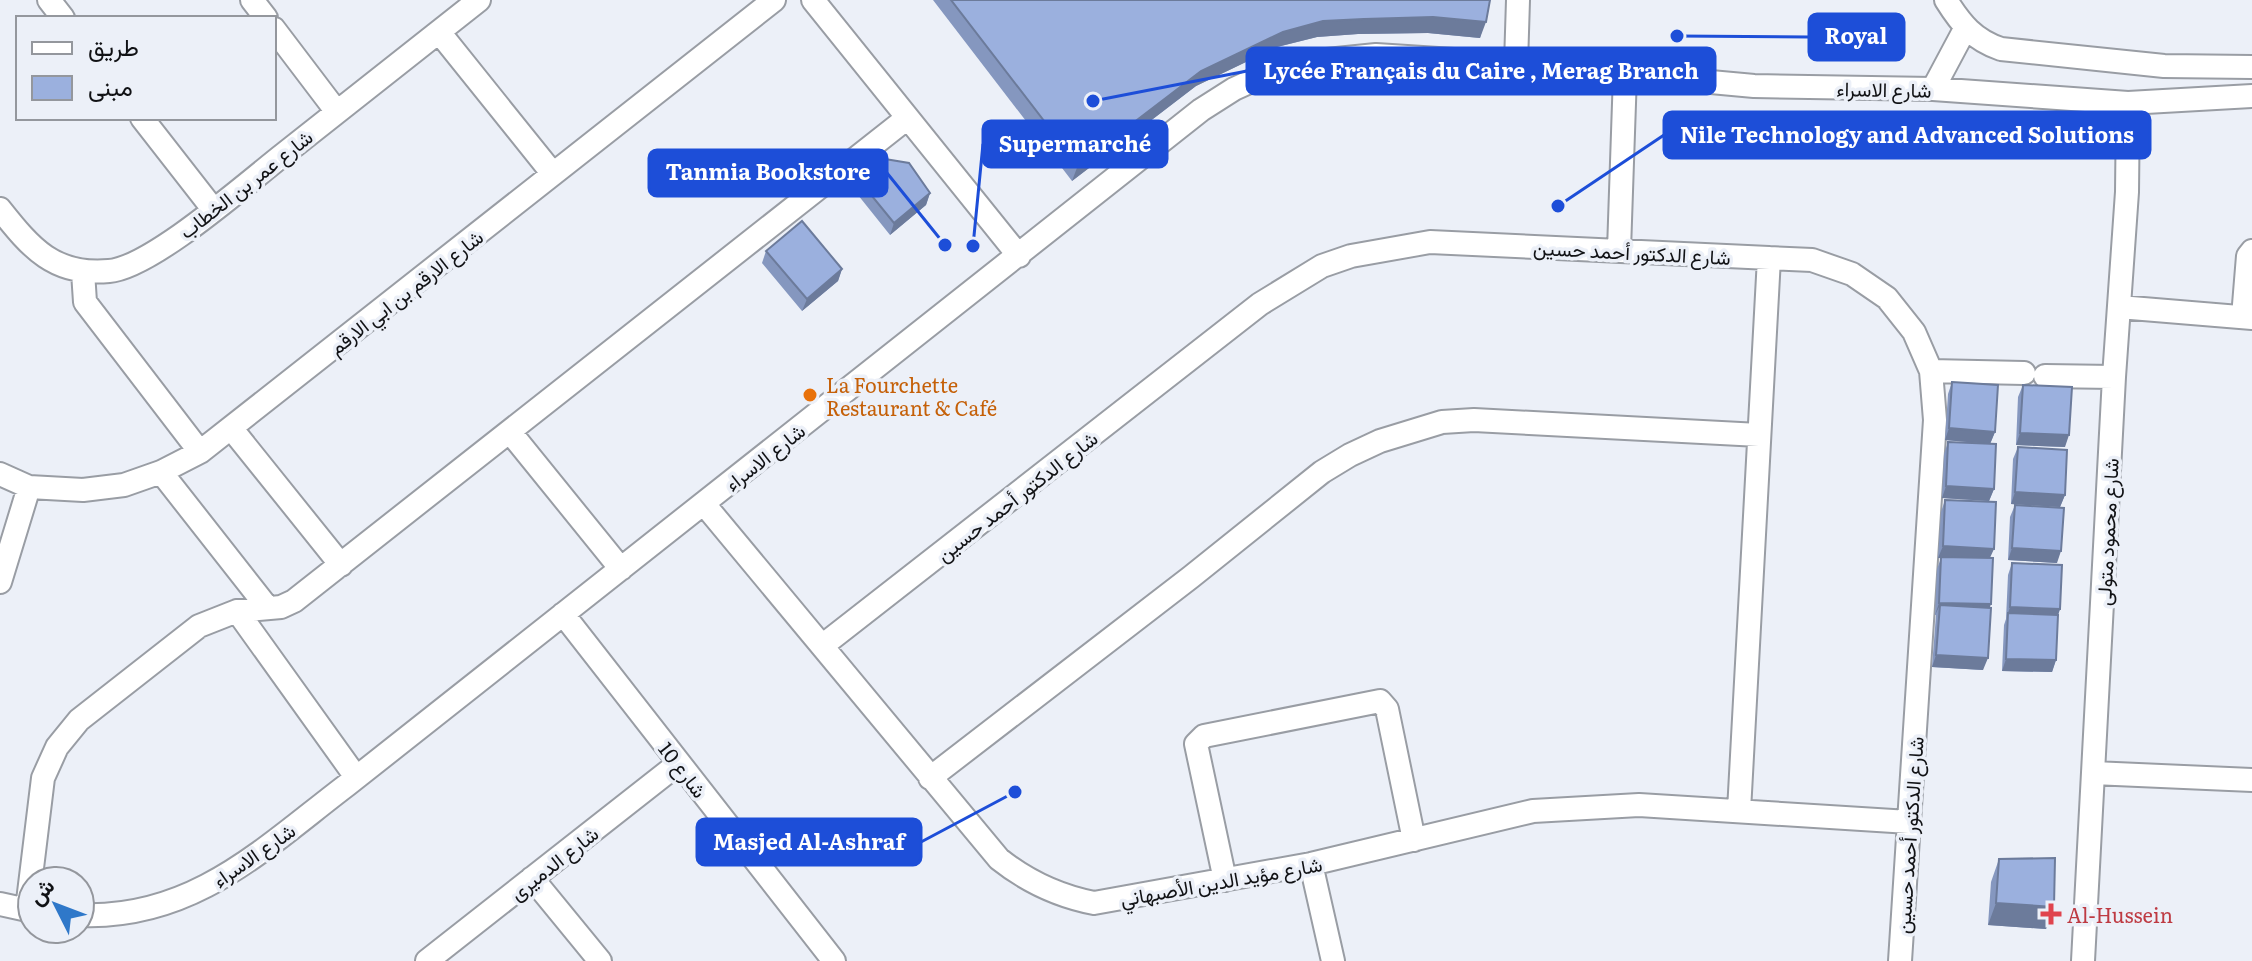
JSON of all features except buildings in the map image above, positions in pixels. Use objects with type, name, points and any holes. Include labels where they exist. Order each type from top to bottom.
[{"type":"street","points":[[49,0],[61,16]]},
{"type":"street","points":[[252,0],[264,16]]},
{"type":"street","name":"شارع عمر بن الخطاب","points":[[0,209],[37,252],[54,263],[83,272],[113,271],[141,261],[213,209],[479,0]]},
{"type":"street","name":"شارع الارقم بن ابي الارقم","points":[[0,474],[29,487],[83,490],[124,485],[161,472],[200,452],[774,0]]},
{"type":"street","points":[[813,0],[1019,256]]},
{"type":"street","points":[[1516,64],[1518,0]]},
{"type":"street","points":[[1946,0],[1965,29],[1988,45],[2015,52],[2164,66],[2252,67]]},
{"type":"street","points":[[1933,89],[1965,29]]},
{"type":"street","points":[[276,32],[337,112]]},
{"type":"street","points":[[439,32],[553,174]]},
{"type":"street","name":"شارع الاسراء","points":[[96,914],[133,912],[183,898],[230,875],[1201,110],[1234,89],[1269,73],[1307,62],[1376,55],[1516,64],[1754,86],[1933,89],[2128,103],[2252,96]]},
{"type":"street","points":[[1619,250],[1625,74]]},
{"type":"street","name":"شارع محمود متولى","points":[[2083,961],[2114,377],[2127,192],[2128,103]]},
{"type":"street","points":[[34,865],[43,778],[57,747],[79,720],[183,637],[217,617],[237,611],[281,607],[294,601],[906,119]]},
{"type":"street","points":[[144,120],[213,209]]},
{"type":"street","name":"شارع الدكتور أحمد حسين","points":[[822,646],[1260,304],[1322,266],[1351,256],[1430,242],[1812,260],[1852,274],[1887,298],[1914,332],[1931,371],[1935,420],[1900,961]]},
{"type":"street","points":[[2119,307],[2247,317],[2248,256],[2252,251]]},
{"type":"street","points":[[1739,811],[1769,258]]},
{"type":"street","points":[[83,272],[85,302],[200,452]]},
{"type":"street","points":[[1931,371],[2114,377]]},
{"type":"street","points":[[930,778],[1322,472],[1380,441],[1442,422],[1474,420],[1759,435]]},
{"type":"street","points":[[231,428],[341,565]]},
{"type":"street","points":[[510,432],[621,569]]},
{"type":"street","points":[[161,472],[267,607]]},
{"type":"street","points":[[0,582],[29,487]]},
{"type":"street","name":"شارع مؤيد الدين الأصبهاني","points":[[704,504],[999,859],[1020,876],[1067,897],[1094,903],[1225,880],[1311,864],[1533,811],[1639,805],[1909,822]]},
{"type":"street","points":[[237,611],[356,777]]},
{"type":"street","name":"شارع 10","points":[[563,614],[834,961]]},
{"type":"street","points":[[1225,880],[1196,744],[1204,736],[1380,701],[1387,709],[1414,840]]},
{"type":"street","name":"شارع الدميرى","points":[[427,961],[679,763]]},
{"type":"street","points":[[2093,773],[2252,780]]},
{"type":"street","points":[[1311,864],[1333,961]]},
{"type":"street","points":[[532,878],[600,961]]},
{"type":"place","name":"Royal","points":[[1677,36]]},
{"type":"place","name":"Lycée Français du Caire , Merag Branch","points":[[1093,101]]},
{"type":"place","name":"Nile Technology and Advanced Solutions","points":[[1558,206]]},
{"type":"place","name":"Tanmia Bookstore","points":[[945,245]]},
{"type":"place","name":"Supermarché","points":[[973,246]]},
{"type":"place","name":"La Fourchette Restaurant & Café","points":[[810,395]]},
{"type":"place","name":"Masjed Al-Ashraf","points":[[1015,792]]},
{"type":"place","name":"Al-Hussein","points":[[2051,914]]}]
